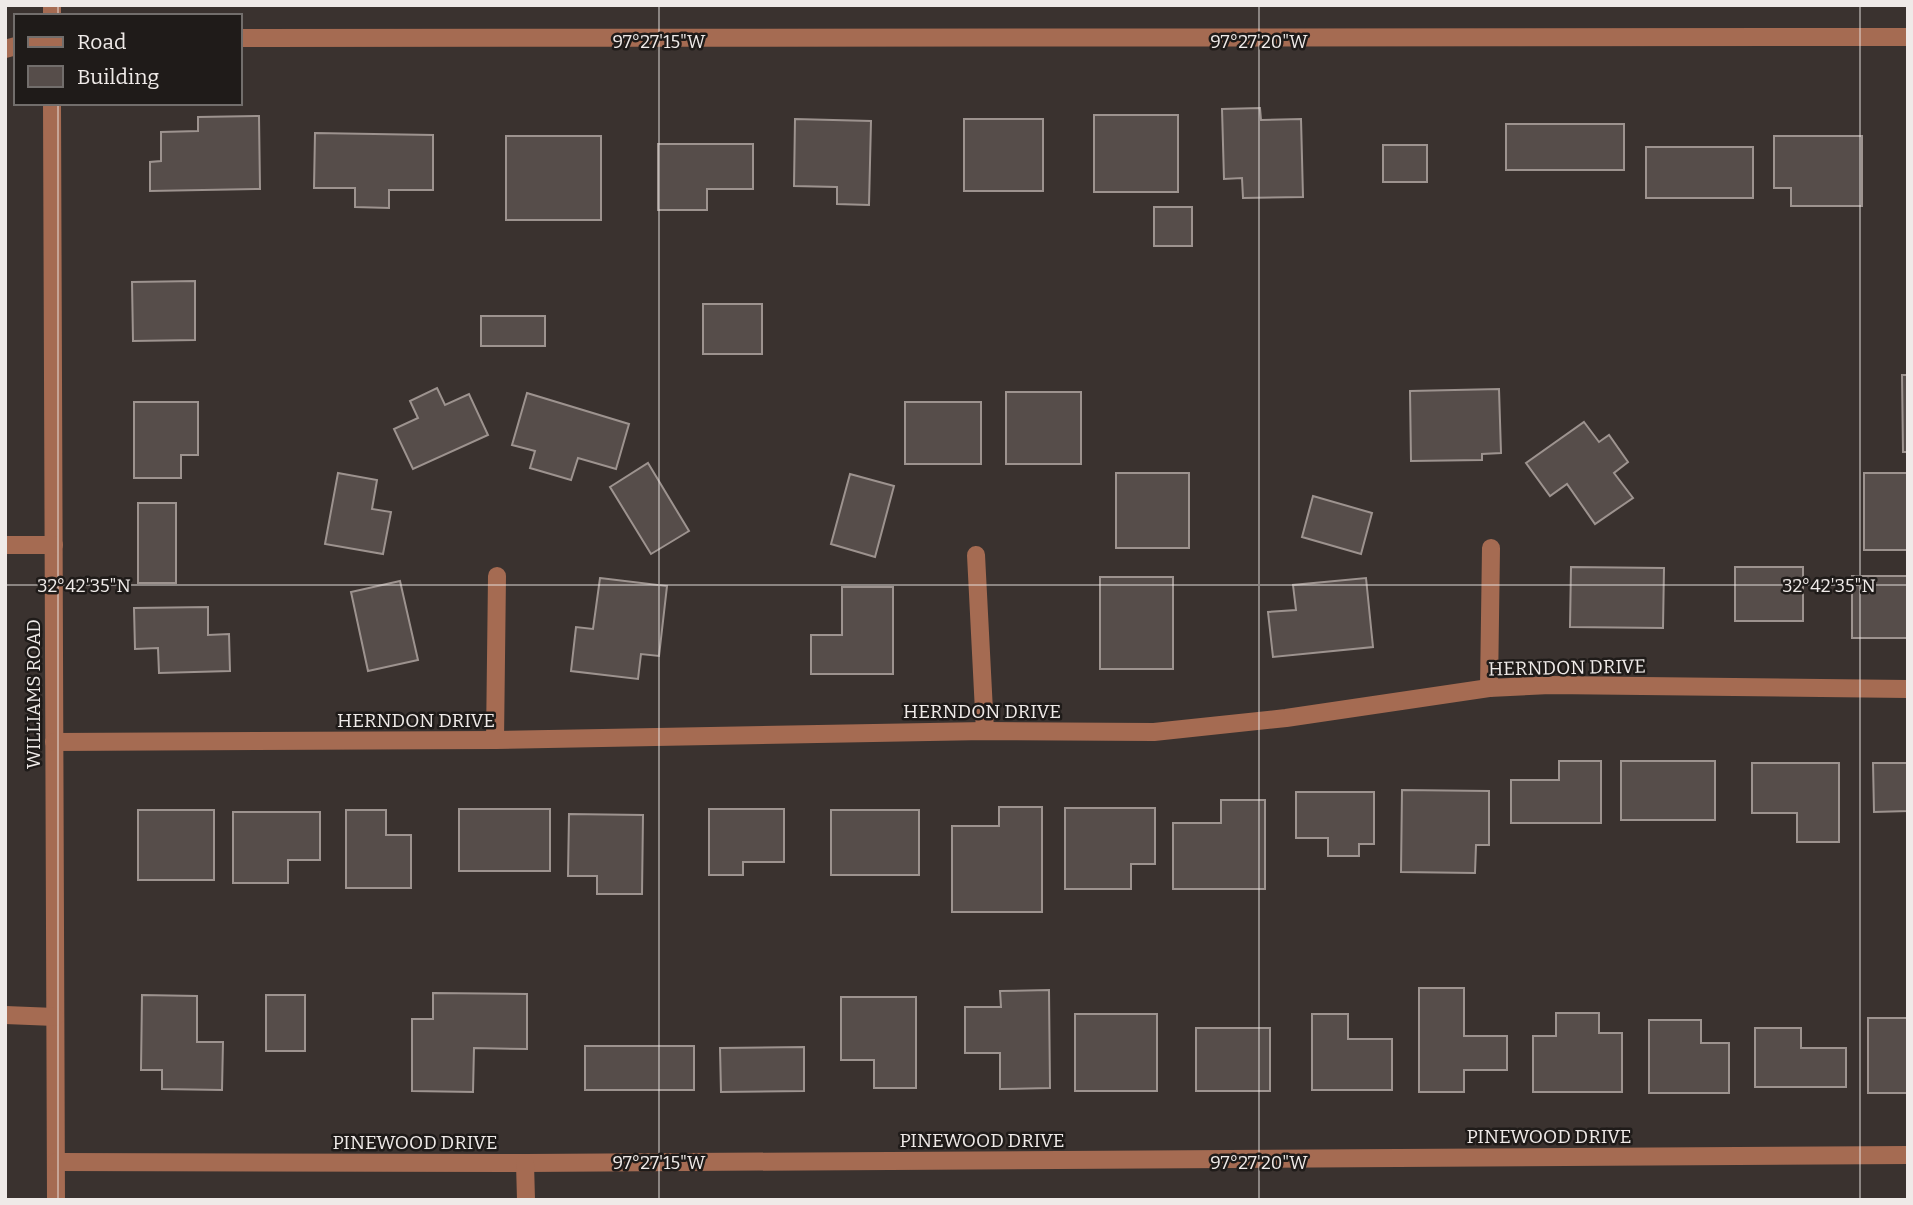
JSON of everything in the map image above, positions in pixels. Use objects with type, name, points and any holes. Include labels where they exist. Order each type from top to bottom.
[{"type":"street","points":[[242,38],[1908,37]]},
{"type":"street","name":"WILLIAMS ROAD","points":[[52,105],[56,1200]]},
{"type":"street","points":[[5,545],[54,545]]},
{"type":"street","points":[[1489,688],[1491,548]]},
{"type":"street","points":[[976,555],[985,731]]},
{"type":"street","points":[[495,740],[496,576]]},
{"type":"street","name":"HERNDON DRIVE","points":[[54,742],[495,740],[985,731],[1154,732],[1286,718],[1489,688],[1549,685],[1908,689]]},
{"type":"street","points":[[5,1015],[55,1017]]},
{"type":"street","name":"PINEWOOD DRIVE","points":[[56,1162],[525,1164],[1908,1155]]},
{"type":"street","points":[[525,1164],[526,1200]]},
{"type":"building","points":[[1260,108],[1261,120],[1301,119],[1303,197],[1243,198],[1242,178],[1224,179],[1222,109]]},
{"type":"building","points":[[1094,115],[1178,115],[1178,192],[1094,192]]},
{"type":"building","points":[[259,116],[260,189],[150,191],[150,162],[161,161],[161,132],[198,131],[198,117]]},
{"type":"building","points":[[795,119],[871,121],[869,205],[837,204],[837,187],[794,186]]},
{"type":"building","points":[[964,119],[1043,119],[1043,191],[964,191]]},
{"type":"building","points":[[1506,124],[1624,124],[1624,170],[1506,170]]},
{"type":"building","points":[[315,133],[433,135],[433,190],[389,190],[389,208],[355,207],[355,188],[314,188]]},
{"type":"building","points":[[506,136],[601,136],[601,220],[506,220]]},
{"type":"building","points":[[1774,136],[1862,136],[1862,206],[1791,206],[1791,188],[1774,188]]},
{"type":"building","points":[[658,144],[753,144],[753,189],[707,189],[707,210],[658,210]]},
{"type":"building","points":[[1383,145],[1427,145],[1427,182],[1383,182]]},
{"type":"building","points":[[1646,147],[1753,147],[1753,198],[1646,198]]},
{"type":"building","points":[[1154,207],[1192,207],[1192,246],[1154,246]]},
{"type":"building","points":[[195,281],[195,340],[133,341],[132,282]]},
{"type":"building","points":[[703,304],[762,304],[762,354],[703,354]]},
{"type":"building","points":[[481,316],[545,316],[545,346],[481,346]]},
{"type":"building","points":[[1902,375],[1908,375],[1908,452],[1903,452]]},
{"type":"building","points":[[437,388],[445,405],[469,394],[488,435],[413,469],[394,429],[418,418],[410,401]]},
{"type":"building","points":[[1499,389],[1501,453],[1482,454],[1482,460],[1411,461],[1410,391]]},
{"type":"building","points":[[1006,392],[1081,392],[1081,464],[1006,464]]},
{"type":"building","points":[[527,393],[629,424],[616,469],[578,458],[571,480],[530,468],[535,451],[512,445]]},
{"type":"building","points":[[134,402],[198,402],[198,455],[181,455],[181,478],[134,478]]},
{"type":"building","points":[[905,402],[981,402],[981,464],[905,464]]},
{"type":"building","points":[[1584,422],[1599,442],[1609,435],[1628,462],[1614,473],[1633,498],[1595,524],[1567,484],[1550,496],[1526,463]]},
{"type":"building","points":[[648,463],[689,531],[651,554],[610,487]]},
{"type":"building","points":[[338,473],[377,480],[372,509],[391,512],[383,554],[325,544]]},
{"type":"building","points":[[1116,473],[1189,473],[1189,548],[1116,548]]},
{"type":"building","points":[[1864,473],[1908,473],[1908,550],[1864,550]]},
{"type":"building","points":[[850,474],[894,486],[875,557],[831,544]]},
{"type":"building","points":[[1313,496],[1372,513],[1361,554],[1302,537]]},
{"type":"building","points":[[138,503],[176,503],[176,583],[138,583]]},
{"type":"building","points":[[1571,567],[1664,568],[1663,628],[1570,627]]},
{"type":"building","points":[[1735,567],[1803,567],[1803,621],[1735,621]]},
{"type":"building","points":[[1852,576],[1908,576],[1908,638],[1852,638]]},
{"type":"building","points":[[1100,577],[1173,577],[1173,669],[1100,669]]},
{"type":"building","points":[[600,578],[667,586],[659,656],[641,654],[638,679],[571,671],[576,627],[593,629]]},
{"type":"building","points":[[1366,578],[1373,647],[1273,657],[1268,612],[1296,610],[1293,585]]},
{"type":"building","points":[[400,581],[418,660],[368,671],[351,592]]},
{"type":"building","points":[[842,587],[893,587],[893,674],[811,674],[811,635],[842,635]]},
{"type":"building","points":[[208,607],[208,635],[229,634],[230,671],[159,673],[158,648],[135,649],[134,608]]},
{"type":"building","points":[[1559,761],[1601,761],[1601,823],[1511,823],[1511,780],[1559,780]]},
{"type":"building","points":[[1621,761],[1715,761],[1715,820],[1621,820]]},
{"type":"building","points":[[1752,763],[1839,763],[1839,842],[1797,842],[1797,813],[1752,813]]},
{"type":"building","points":[[1873,763],[1908,763],[1908,811],[1874,812]]},
{"type":"building","points":[[1402,790],[1489,791],[1489,845],[1476,845],[1475,873],[1401,872]]},
{"type":"building","points":[[1296,792],[1374,792],[1374,844],[1359,844],[1359,856],[1328,856],[1328,838],[1296,838]]},
{"type":"building","points":[[1221,800],[1265,800],[1265,889],[1173,889],[1173,823],[1221,823]]},
{"type":"building","points":[[999,807],[1042,807],[1042,912],[952,912],[952,826],[999,826]]},
{"type":"building","points":[[1065,808],[1155,808],[1155,864],[1131,864],[1131,889],[1065,889]]},
{"type":"building","points":[[459,809],[550,809],[550,871],[459,871]]},
{"type":"building","points":[[709,809],[784,809],[784,862],[743,862],[743,875],[709,875]]},
{"type":"building","points":[[138,810],[214,810],[214,880],[138,880]]},
{"type":"building","points":[[346,810],[386,810],[386,835],[411,835],[411,888],[346,888]]},
{"type":"building","points":[[831,810],[919,810],[919,875],[831,875]]},
{"type":"building","points":[[233,812],[320,812],[320,860],[288,860],[288,883],[233,883]]},
{"type":"building","points":[[569,814],[643,815],[642,894],[597,894],[597,876],[568,876]]},
{"type":"building","points":[[1419,988],[1464,988],[1464,1036],[1507,1036],[1507,1070],[1464,1070],[1464,1092],[1419,1092]]},
{"type":"building","points":[[1049,990],[1050,1088],[1000,1089],[1000,1053],[965,1053],[965,1007],[1001,1007],[1000,991]]},
{"type":"building","points":[[433,993],[527,994],[527,1049],[474,1048],[473,1092],[412,1091],[412,1019],[433,1019]]},
{"type":"building","points":[[142,995],[197,996],[197,1042],[223,1042],[222,1090],[162,1089],[162,1070],[141,1070]]},
{"type":"building","points":[[266,995],[305,995],[305,1051],[266,1051]]},
{"type":"building","points":[[841,997],[916,997],[916,1088],[874,1088],[874,1060],[841,1060]]},
{"type":"building","points":[[1556,1013],[1599,1013],[1599,1033],[1622,1033],[1622,1092],[1533,1092],[1533,1036],[1556,1036]]},
{"type":"building","points":[[1075,1014],[1157,1014],[1157,1091],[1075,1091]]},
{"type":"building","points":[[1312,1014],[1348,1014],[1348,1039],[1392,1039],[1392,1090],[1312,1090]]},
{"type":"building","points":[[1868,1018],[1908,1018],[1908,1093],[1868,1093]]},
{"type":"building","points":[[1649,1020],[1701,1020],[1701,1043],[1729,1043],[1729,1093],[1649,1093]]},
{"type":"building","points":[[1196,1028],[1270,1028],[1270,1091],[1196,1091]]},
{"type":"building","points":[[1755,1028],[1801,1028],[1801,1048],[1846,1048],[1846,1087],[1755,1087]]},
{"type":"building","points":[[585,1046],[694,1046],[694,1090],[585,1090]]},
{"type":"building","points":[[804,1047],[804,1091],[721,1092],[720,1048]]}]
